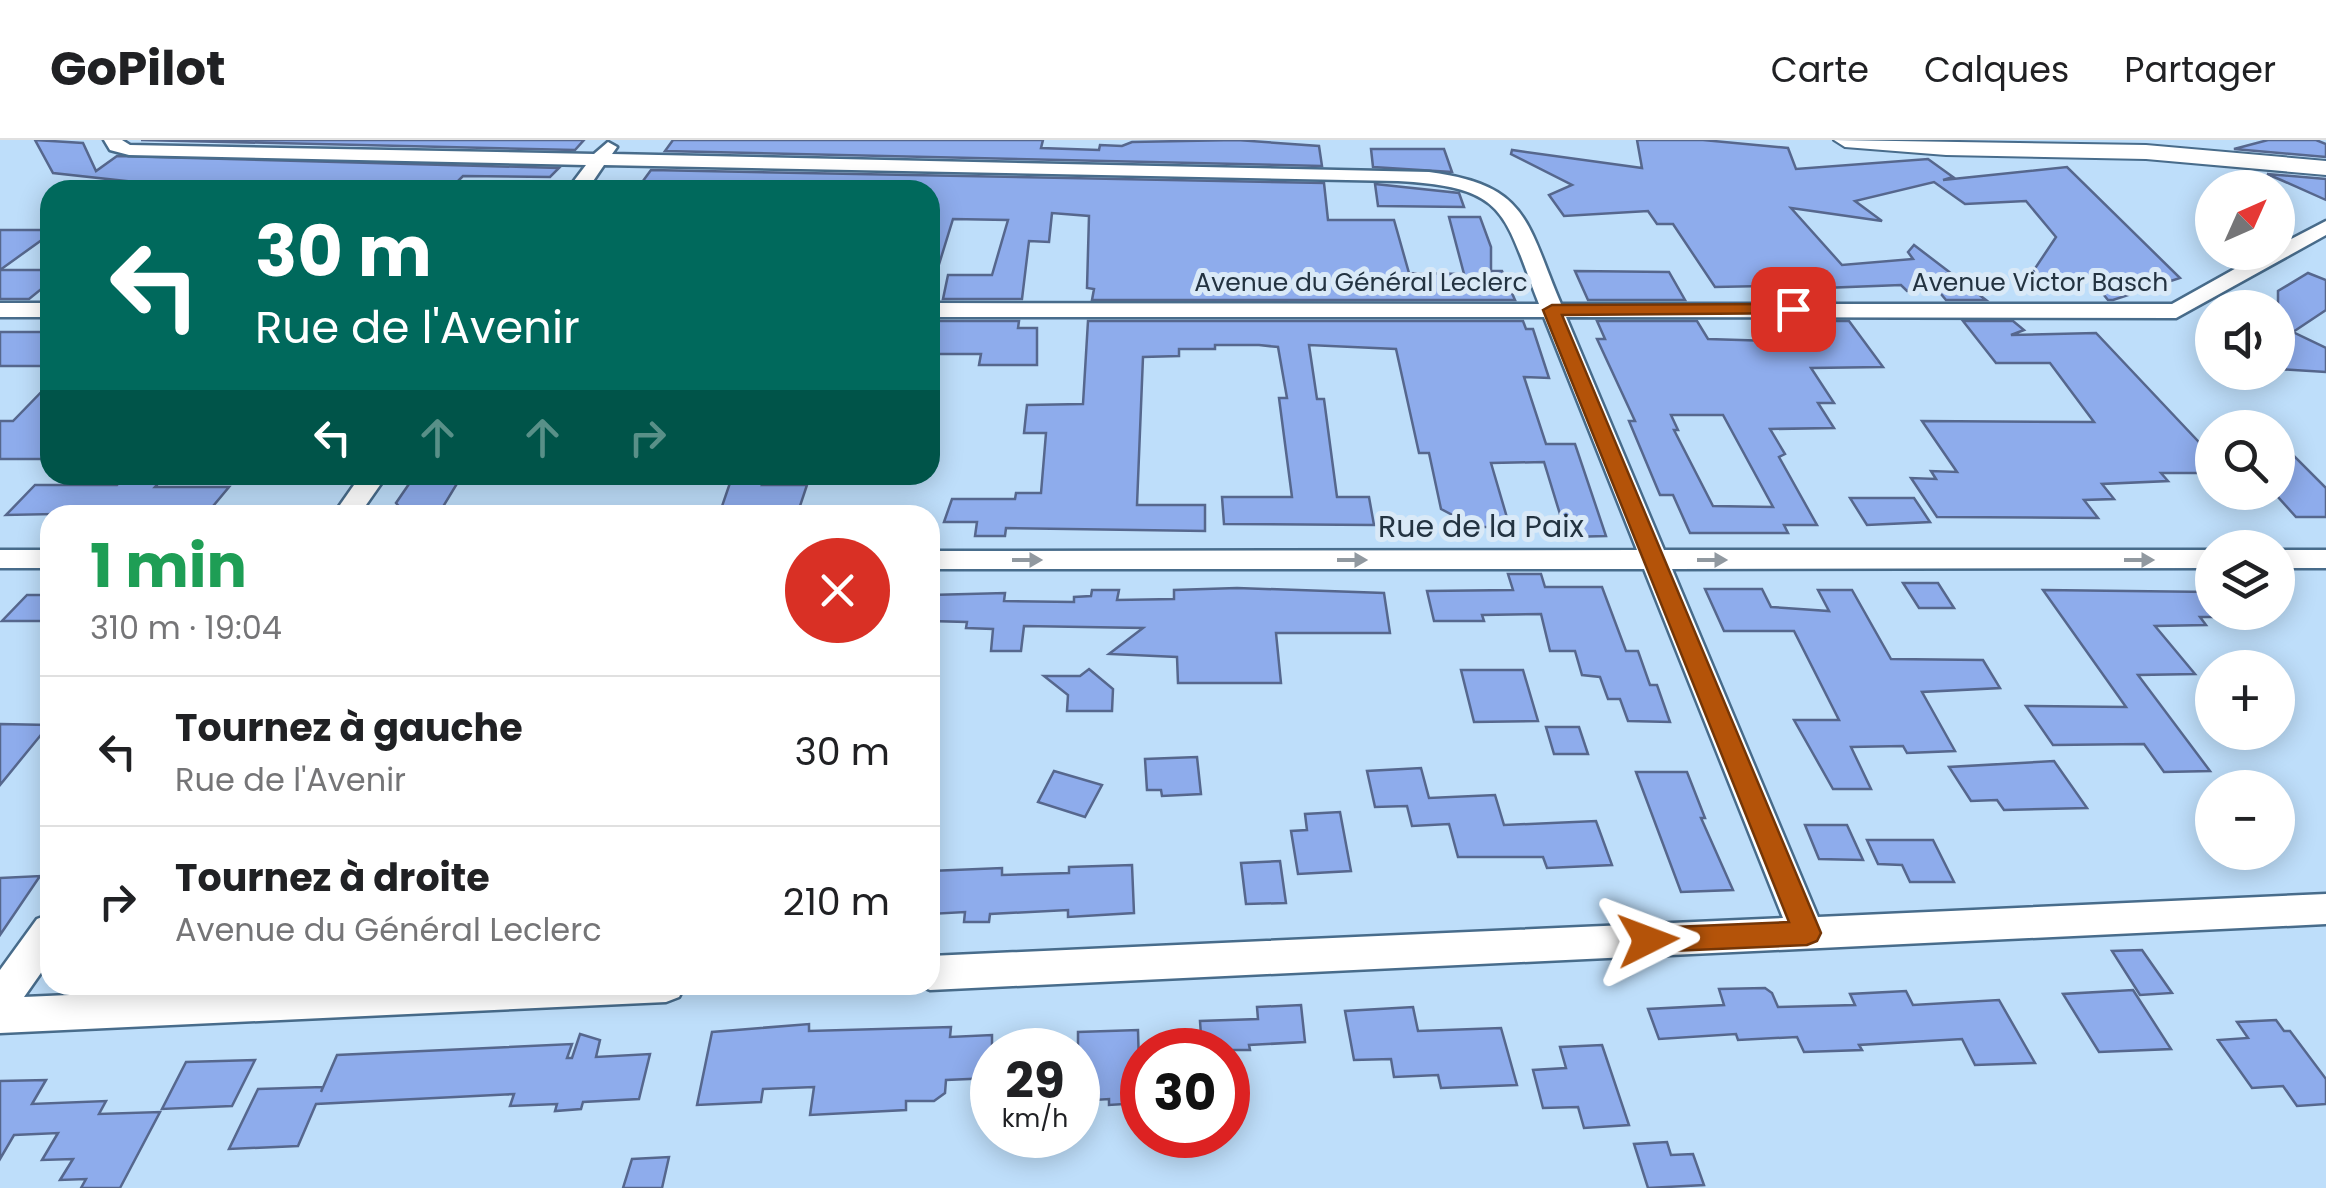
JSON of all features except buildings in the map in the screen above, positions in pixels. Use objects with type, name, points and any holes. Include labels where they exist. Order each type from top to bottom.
[{"type":"street","points":[[114,140],[116,146],[130,150],[1378,174],[1454,180],[1491,194],[1512,211],[1807,933]]},
{"type":"street","points":[[584,180],[612,140]]},
{"type":"street","points":[[1844,140],[1946,148],[2146,152],[2326,168]]},
{"type":"street","name":"Avenue Victor Basch","points":[[1793,309],[2176,312],[2326,227]]},
{"type":"street","name":"Avenue du Général Leclerc","points":[[940,310],[1793,309]]},
{"type":"street","points":[[0,310],[40,310]]},
{"type":"street","points":[[0,559],[40,559]]},
{"type":"street","name":"Rue de la Paix","points":[[940,560],[2195,560]]},
{"type":"street","points":[[2295,560],[2326,560]]},
{"type":"street","points":[[940,973],[2326,908]]},
{"type":"street","points":[[0,1000],[40,944]]},
{"type":"street","points":[[0,1016],[451,995]]},
{"type":"route","points":[[1648,940],[1807,933],[1552,310],[1793,309]]}]
